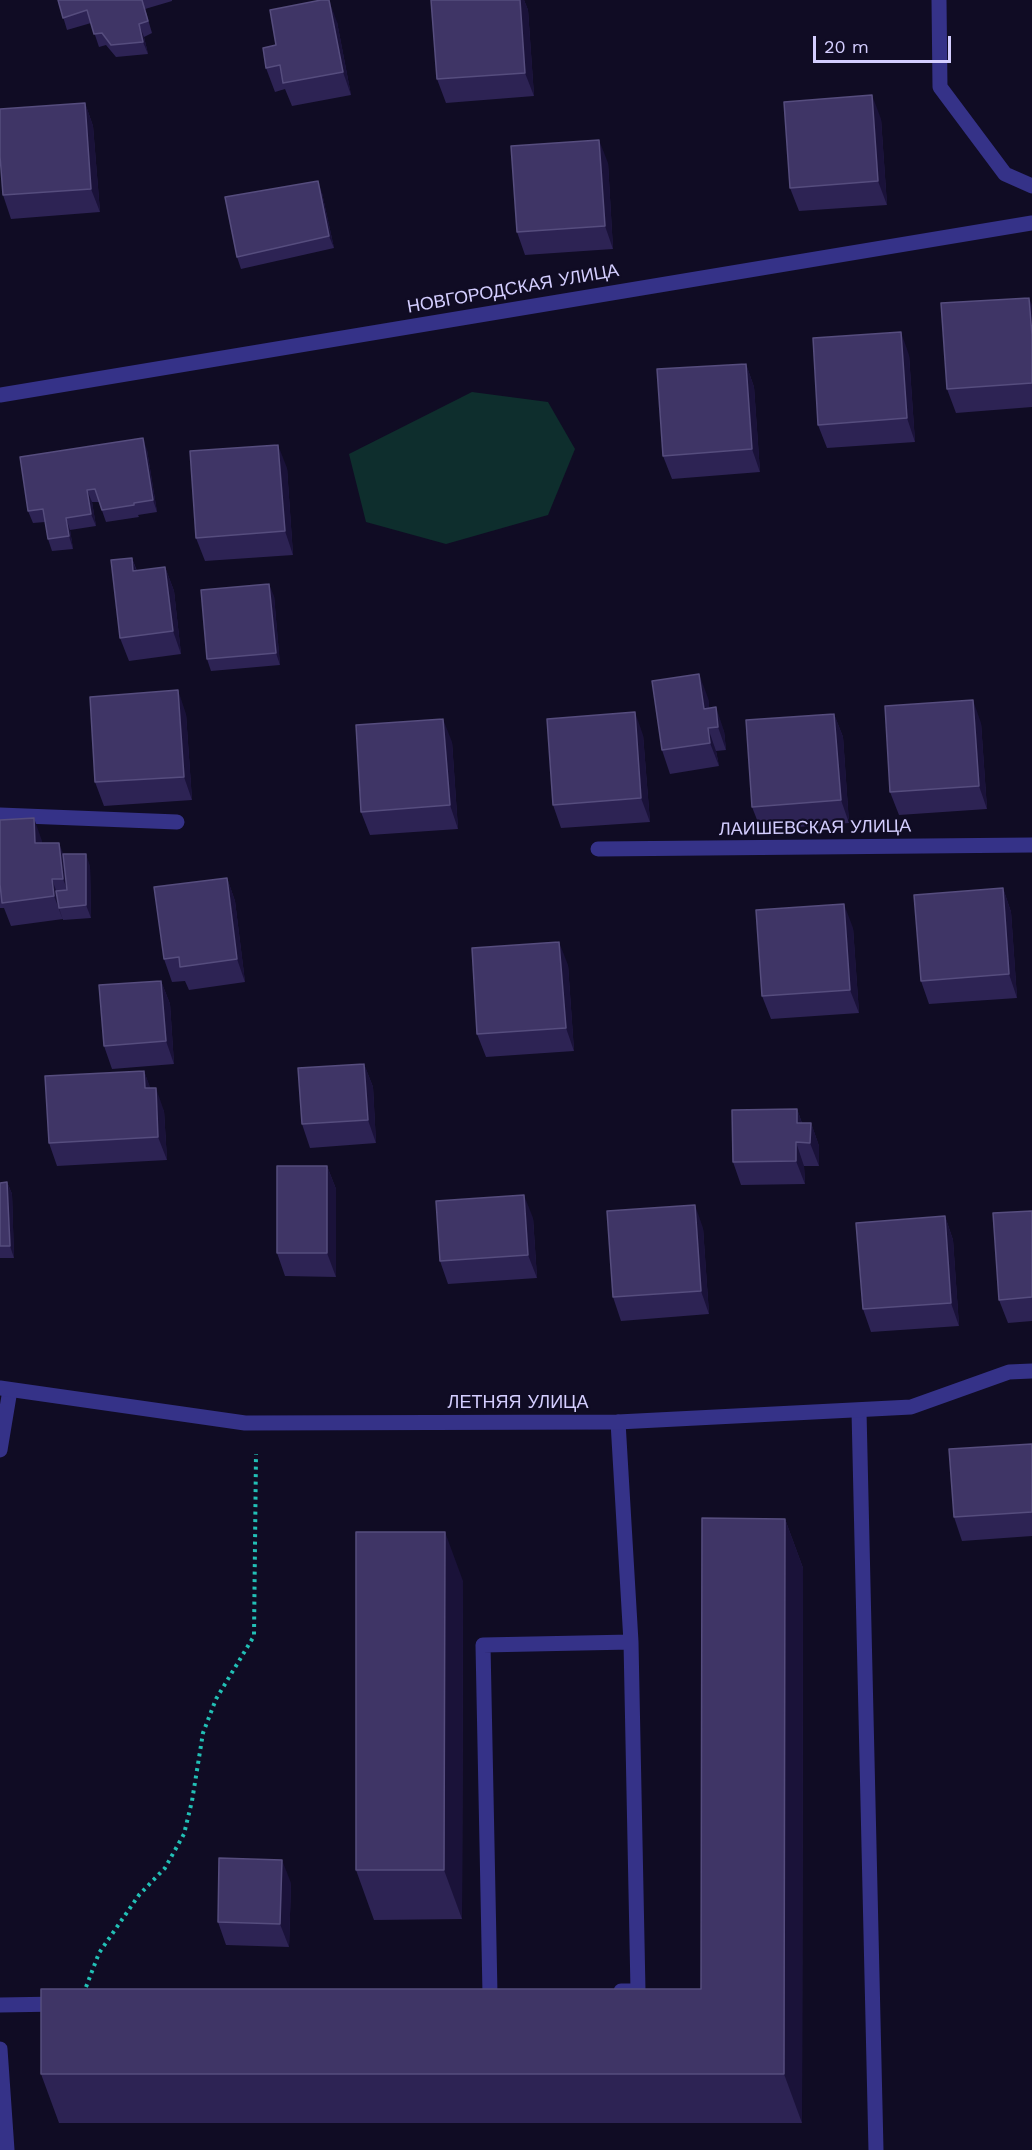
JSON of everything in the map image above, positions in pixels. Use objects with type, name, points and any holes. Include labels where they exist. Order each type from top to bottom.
[{"type":"street","points":[[939,0],[940,87],[1005,174],[1032,186]]},
{"type":"street","name":"НОВГОРОДСКАЯ УЛИЦА","points":[[0,395],[1032,223]]},
{"type":"street","points":[[0,815],[177,822]]},
{"type":"street","name":"ЛАИШЕВСКАЯ УЛИЦА","points":[[598,849],[1032,845]]},
{"type":"street","name":"ЛЕТНЯЯ УЛИЦА","points":[[5,1389],[255,1423],[618,1422],[911,1407],[1009,1372],[1032,1371]]},
{"type":"street","points":[[0,1450],[5,1389]]},
{"type":"street","points":[[859,1411],[876,2150]]},
{"type":"street","points":[[604,1992],[638,1991],[631,1642],[618,1422]]},
{"type":"street","points":[[490,1994],[483,1646],[631,1642]]},
{"type":"street","points":[[0,2005],[80,2004]]},
{"type":"street","points":[[0,2049],[7,2150]]},
{"type":"path","points":[[80,2004],[99,1953],[140,1895],[165,1868],[184,1834],[203,1733],[216,1700],[254,1636],[255,1423]]},
{"type":"green space","points":[[472,392],[548,402],[575,449],[548,515],[446,544],[366,522],[349,454]]},
{"type":"building","points":[[58,0],[142,0],[148,21],[139,24],[143,42],[111,45],[102,33],[94,34],[87,10],[63,18]]},
{"type":"building","points":[[329,0],[343,72],[283,83],[280,65],[266,68],[263,48],[276,45],[270,10]]},
{"type":"building","points":[[431,0],[520,0],[525,73],[437,79]]},
{"type":"building","points":[[872,95],[878,181],[790,188],[784,102]]},
{"type":"building","points":[[85,103],[91,189],[3,195],[0,109]]},
{"type":"building","points":[[599,140],[605,226],[517,232],[511,146]]},
{"type":"building","points":[[318,181],[329,236],[237,257],[225,197]]},
{"type":"building","points":[[1029,298],[1032,383],[947,389],[941,303]]},
{"type":"building","points":[[901,332],[907,418],[818,425],[813,338]]},
{"type":"building","points":[[746,364],[752,449],[663,456],[657,369]]},
{"type":"building","points":[[143,438],[153,500],[102,510],[95,489],[87,490],[91,514],[66,518],[69,536],[48,539],[43,509],[28,511],[20,457]]},
{"type":"building","points":[[278,445],[285,531],[196,538],[190,451]]},
{"type":"building","points":[[132,558],[133,571],[165,567],[173,631],[120,638],[111,560]]},
{"type":"building","points":[[269,584],[276,653],[207,659],[201,590]]},
{"type":"building","points":[[699,674],[704,709],[716,707],[718,727],[708,728],[710,743],[662,750],[652,681]]},
{"type":"building","points":[[178,690],[184,777],[95,782],[90,697]]},
{"type":"building","points":[[973,700],[979,786],[890,792],[885,706]]},
{"type":"building","points":[[635,712],[641,798],[553,805],[547,719]]},
{"type":"building","points":[[834,714],[841,800],[752,807],[746,720]]},
{"type":"building","points":[[443,719],[450,805],[361,812],[356,725]]},
{"type":"building","points":[[34,818],[35,843],[59,843],[63,879],[52,879],[54,896],[2,903],[0,820]]},
{"type":"building","points":[[63,854],[86,854],[86,905],[59,908],[56,891],[67,890]]},
{"type":"building","points":[[227,878],[237,959],[180,967],[179,957],[164,959],[154,887]]},
{"type":"building","points":[[1003,888],[1009,974],[921,981],[914,895]]},
{"type":"building","points":[[844,904],[850,990],[762,996],[756,910]]},
{"type":"building","points":[[559,942],[566,1028],[477,1034],[472,948]]},
{"type":"building","points":[[161,981],[166,1041],[104,1046],[99,985]]},
{"type":"building","points":[[364,1064],[368,1120],[302,1124],[298,1068]]},
{"type":"building","points":[[144,1071],[145,1088],[156,1088],[158,1137],[49,1143],[45,1076]]},
{"type":"building","points":[[797,1109],[797,1123],[811,1123],[810,1143],[796,1142],[796,1161],[733,1162],[732,1110]]},
{"type":"building","points":[[277,1166],[327,1166],[327,1253],[277,1253]]},
{"type":"building","points":[[7,1182],[10,1246],[0,1246],[0,1183]]},
{"type":"building","points":[[524,1195],[528,1255],[440,1261],[436,1201]]},
{"type":"building","points":[[695,1205],[701,1291],[613,1297],[607,1211]]},
{"type":"building","points":[[1032,1211],[1032,1297],[999,1300],[993,1213]]},
{"type":"building","points":[[945,1216],[951,1303],[863,1309],[856,1223]]},
{"type":"building","points":[[1032,1444],[1032,1512],[954,1517],[949,1449]]},
{"type":"building","points":[[702,1518],[785,1519],[784,2074],[41,2074],[41,1989],[701,1989]]},
{"type":"building","points":[[356,1532],[445,1532],[444,1870],[356,1870]]},
{"type":"building","points":[[219,1858],[282,1860],[280,1924],[218,1922]]}]
